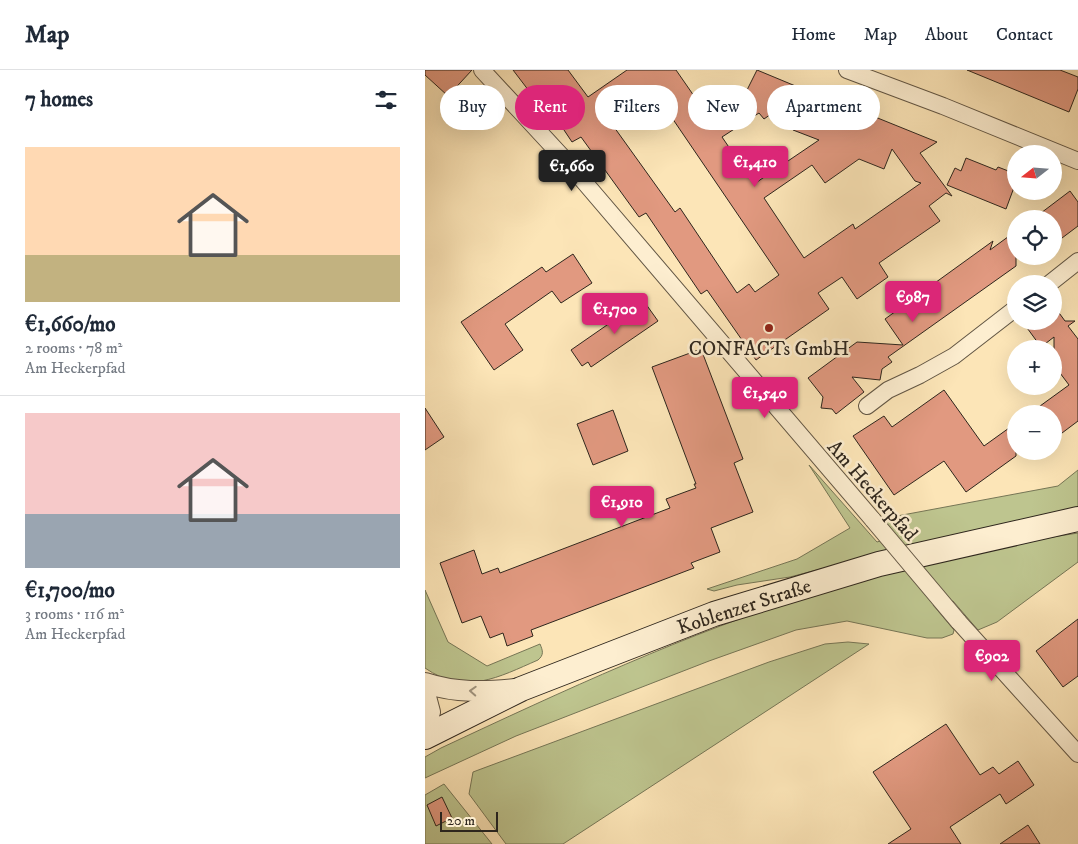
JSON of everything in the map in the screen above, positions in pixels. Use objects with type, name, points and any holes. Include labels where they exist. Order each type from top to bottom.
[{"type":"main road","name":"Koblenzer Straße","points":[[425,736],[521,689],[584,663],[738,606],[879,564],[1078,520]]},
{"type":"street","name":"Am Heckerpfad","points":[[482,70],[568,163],[958,621],[1078,754]]},
{"type":"street","points":[[847,70],[943,106],[1078,161]]},
{"type":"street","points":[[1061,275],[1078,262]]},
{"type":"street","points":[[867,406],[888,390],[954,356],[1007,315]]},
{"type":"street","points":[[425,683],[455,691],[485,692],[521,689]]},
{"type":"street","points":[[425,693],[430,712],[425,728]]},
{"type":"green space","points":[[809,465],[877,542],[896,536],[881,519],[1058,486],[1078,470],[1078,510],[920,543],[790,577],[737,585],[714,591],[707,589],[797,559],[850,528]]},
{"type":"green space","points":[[1078,533],[1078,562],[997,622],[978,630],[953,601],[933,605],[954,630],[953,634],[942,638],[927,638],[847,621],[796,630],[709,661],[516,736],[425,778],[425,757],[441,748],[579,684],[720,626],[816,593],[880,574],[1012,544]]},
{"type":"green space","points":[[425,590],[448,642],[487,666],[540,644],[542,655],[538,660],[482,681],[454,681],[425,668]]},
{"type":"green space","points":[[848,642],[869,644],[563,844],[506,844],[469,794],[473,772],[769,662],[825,644]]},
{"type":"green space","points":[[444,784],[492,844],[425,844],[425,795]]},
{"type":"building","points":[[425,70],[472,70],[458,85],[440,85],[440,89],[425,75]]},
{"type":"building","points":[[513,70],[568,70],[579,85],[524,85]]},
{"type":"building","points":[[627,70],[676,70],[688,87],[688,130],[733,130],[722,137],[754,184],[819,140],[793,130],[880,130],[880,119],[937,142],[920,153],[952,196],[946,193],[929,206],[940,221],[879,263],[888,277],[857,299],[842,277],[818,293],[829,309],[756,360],[707,290],[701,294],[646,213],[639,217],[581,137],[572,142],[564,130],[585,130],[585,93],[588,97],[595,92],[595,130],[616,130],[675,212],[680,208],[737,293],[749,284],[755,292],[779,275],[678,127],[678,85],[605,85]],"holes":[[[892,149],[915,181],[921,183],[855,229],[853,224],[804,258],[764,198],[812,165],[825,183],[859,159],[884,169]]]},
{"type":"building","points":[[757,70],[793,85],[767,85],[767,117],[764,119],[759,113],[757,114],[757,85],[750,85]]},
{"type":"building","points":[[967,70],[1060,70],[1078,77],[1078,89],[1069,112]]},
{"type":"building","points":[[966,158],[996,170],[998,167],[1007,170],[1007,200],[1009,200],[1006,209],[947,185],[955,168],[961,171]]},
{"type":"building","points":[[1070,191],[1078,202],[1078,226],[1062,238],[1062,210],[1045,210],[1058,200],[1063,200],[1063,196]]},
{"type":"building","points":[[1007,238],[1007,265],[1016,266],[888,357],[892,362],[882,369],[880,380],[852,377],[864,392],[836,414],[832,409],[821,408],[823,397],[808,378],[857,342],[903,345],[885,319],[993,241],[990,250]]},
{"type":"building","points":[[573,254],[592,283],[561,303],[552,291],[505,324],[523,350],[494,370],[461,322],[542,267],[546,272]]},
{"type":"building","points":[[643,300],[658,321],[591,367],[588,362],[582,366],[571,350]]},
{"type":"building","points":[[1062,317],[1065,321],[1075,321],[1068,326],[1078,339],[1078,421],[1062,433],[1062,405],[1041,405],[1055,395],[1062,395],[1062,390],[1069,385],[1062,376],[1062,340],[1054,340],[1054,337],[1050,340],[1036,340],[1029,330],[1062,330]]},
{"type":"building","points":[[701,349],[743,459],[734,463],[753,512],[711,528],[720,552],[691,563],[694,568],[531,630],[533,636],[507,646],[503,633],[490,638],[481,616],[462,623],[440,563],[474,550],[482,574],[498,568],[500,573],[670,508],[666,499],[696,488],[652,367]]},
{"type":"building","points":[[944,390],[984,446],[1007,429],[1007,460],[1010,460],[966,492],[944,461],[894,495],[853,436],[884,416],[892,427]]},
{"type":"building","points":[[425,408],[444,437],[425,450]]},
{"type":"building","points":[[613,410],[628,451],[593,465],[577,424]]},
{"type":"building","points":[[1078,619],[1078,676],[1063,687],[1036,651]]},
{"type":"building","points":[[946,724],[980,775],[993,767],[999,774],[1018,761],[1034,785],[1006,804],[1000,794],[950,827],[961,844],[888,844],[911,829],[873,772]]},
{"type":"building","points":[[442,797],[452,818],[436,826],[427,805]]},
{"type":"building","points":[[1028,825],[1040,844],[1000,844]]},
{"type":"place","name":"CONFACTs GmbH","points":[[769,328]]}]
